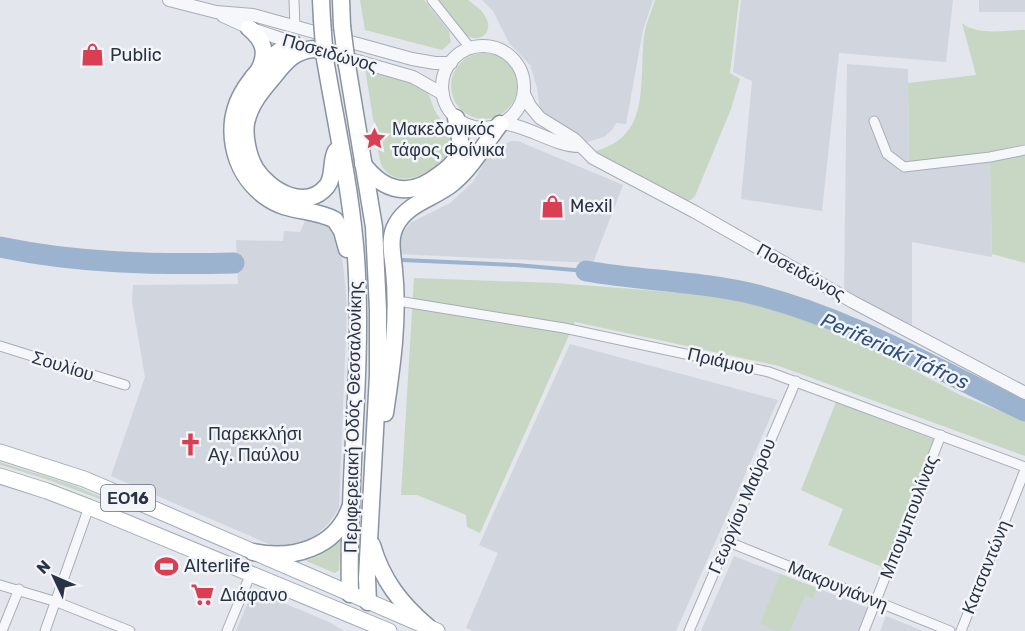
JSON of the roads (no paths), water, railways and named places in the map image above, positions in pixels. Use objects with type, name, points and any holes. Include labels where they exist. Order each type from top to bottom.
[{"type":"highway","name":"Περιφερειακή Οδός Θεσσαλονίκης","points":[[321,0],[320,54],[349,201],[357,265],[358,368],[350,594]]},
{"type":"highway","name":"Περιφερειακή Οδός Θεσσαλονίκης","points":[[341,0],[347,65],[374,227],[378,310],[378,375],[367,578],[369,602]]},
{"type":"highway","points":[[249,28],[258,36],[264,49],[264,58],[257,73]]},
{"type":"highway","points":[[292,43],[302,51],[320,54]]},
{"type":"highway","points":[[292,43],[282,49],[246,86],[234,114],[233,142],[240,167],[255,188],[275,203],[335,219],[357,265]]},
{"type":"highway","points":[[292,43],[257,95],[246,123],[246,137],[254,167],[271,185],[284,194],[294,198],[310,198],[321,192],[331,179],[332,158],[339,145]]},
{"type":"highway","points":[[362,163],[377,180],[394,189],[407,190],[430,182],[455,161],[459,154],[460,138],[456,118]]},
{"type":"highway","points":[[372,478],[393,357],[396,309],[392,243],[394,229],[405,212],[442,191],[462,175],[500,123]]},
{"type":"highway","points":[[254,552],[286,555],[301,553],[316,547],[342,525],[352,499]]},
{"type":"highway","points":[[369,533],[377,562],[390,586],[401,601],[433,629]]},
{"type":"main road","name":"ΕΟ16","points":[[0,452],[84,479],[433,629]]},
{"type":"main road","name":"ΕΟ16","points":[[0,476],[90,507],[389,631]]},
{"type":"main road","name":"Περιφερειακή Οδός Θεσσαλονίκης","points":[[350,594],[356,617]]},
{"type":"main road","name":"Περιφερειακή Οδός Θεσσαλονίκης","points":[[369,602],[373,624]]},
{"type":"street","name":"Ποσειδώνος","points":[[170,0],[216,12],[253,15],[292,43]]},
{"type":"street","points":[[292,43],[294,0]]},
{"type":"street","points":[[432,0],[471,49]]},
{"type":"street","name":"Ποσειδώνος","points":[[216,12],[249,28],[292,43],[435,63],[451,63]]},
{"type":"street","points":[[490,48],[512,58],[523,74],[524,94],[515,110],[500,123],[488,127],[472,126],[456,118],[447,107],[443,94],[443,78],[451,63],[460,54],[471,49],[490,48]]},
{"type":"street","name":"Ποσειδώνος","points":[[320,54],[413,77],[443,94]]},
{"type":"street","name":"Ποσειδώνος","points":[[524,94],[540,118],[574,139],[593,158],[695,212],[853,302],[1025,393]]},
{"type":"street","points":[[874,121],[887,154],[904,167],[990,157],[1025,150]]},
{"type":"street","points":[[500,123],[515,125],[559,141],[581,145]]},
{"type":"street","name":"Πριάμου","points":[[404,302],[564,328],[769,372],[1025,468]]},
{"type":"street","name":"Σουλίου","points":[[0,346],[126,385]]},
{"type":"street","name":"Γεωργίου Μαύρου","points":[[689,631],[796,381]]},
{"type":"street","name":"Μπουμπουλίνας","points":[[864,631],[941,435]]},
{"type":"street","name":"Κατσαντώνη","points":[[961,631],[1025,468]]},
{"type":"street","points":[[45,631],[90,507]]},
{"type":"street","name":"Μακρυγιάννη","points":[[726,542],[950,631]]},
{"type":"street","points":[[227,631],[251,573]]},
{"type":"street","points":[[0,585],[57,602],[116,628],[130,631]]},
{"type":"street","points":[[2,631],[19,589]]},
{"type":"waterway","points":[[0,247],[58,257],[116,262],[234,263]]},
{"type":"waterway","points":[[402,260],[516,265],[586,271]]},
{"type":"waterway","name":"Periferiakí Táfros","points":[[586,271],[736,290],[792,305],[860,331],[1025,411]]},
{"type":"place","name":"Public","points":[[92,55]]},
{"type":"place","name":"Μακεδονικός τάφος Φοίνικα","points":[[374,139]]},
{"type":"place","name":"Mexil","points":[[552,206]]},
{"type":"place","name":"Παρεκκλήσι Αγ. Παύλου","points":[[190,444]]},
{"type":"place","name":"Alterlife","points":[[166,566]]},
{"type":"place","name":"Διάφανο","points":[[202,595]]}]
